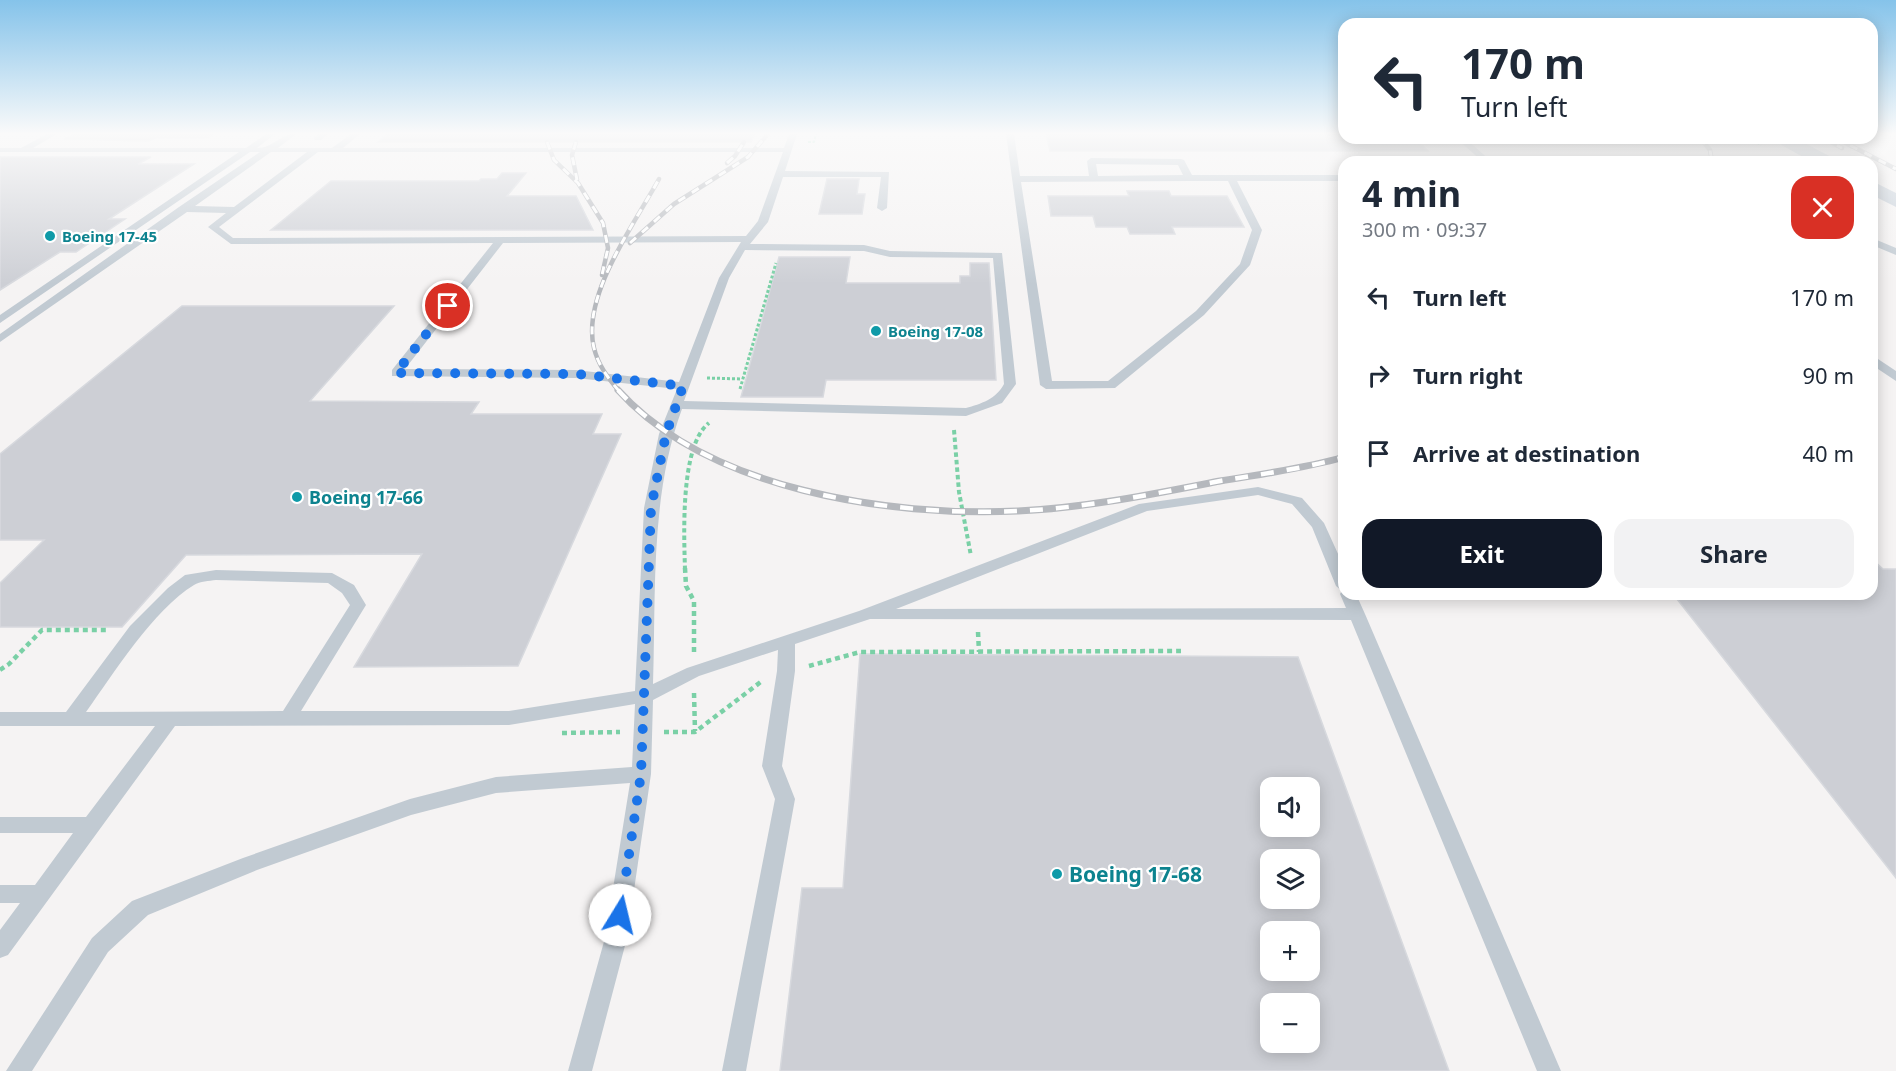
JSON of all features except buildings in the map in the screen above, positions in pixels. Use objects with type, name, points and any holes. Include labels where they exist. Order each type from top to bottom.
[{"type":"main road","points":[[1878,191],[1896,201]]},
{"type":"lane","points":[[0,320],[199,184]]},
{"type":"lane","points":[[0,339],[220,184]]},
{"type":"lane","points":[[271,184],[213,227],[231,241],[500,240],[745,243],[864,248],[890,254],[998,255],[1010,384],[1007,393],[986,407],[966,412],[676,405]]},
{"type":"lane","points":[[580,1071],[616,938],[641,774],[651,508],[666,434],[724,278],[745,243],[763,222],[776,184]]},
{"type":"lane","points":[[882,208],[885,184]]},
{"type":"lane","points":[[1018,184],[1046,385],[1111,385],[1200,313],[1245,265],[1257,230],[1234,184]]},
{"type":"lane","points":[[161,210],[237,210]]},
{"type":"lane","points":[[500,240],[396,373],[576,374],[683,386]]},
{"type":"lane","points":[[1878,244],[1896,252]]},
{"type":"lane","points":[[1878,363],[1894,374]]},
{"type":"lane","points":[[0,719],[509,718],[645,696],[693,672],[865,615],[1144,507],[1258,491],[1297,501],[1319,526],[1338,572]]},
{"type":"lane","points":[[71,719],[136,630],[174,592],[191,579],[216,575],[332,578],[348,589],[358,605],[288,718]]},
{"type":"lane","points":[[1351,600],[1549,1071]]},
{"type":"lane","points":[[865,615],[1357,614]]},
{"type":"lane","points":[[734,1071],[785,799],[772,766],[786,671],[787,639]]},
{"type":"lane","points":[[0,948],[170,719]]},
{"type":"lane","points":[[18,1071],[100,945],[140,908],[250,864],[410,807],[496,785],[641,774]]},
{"type":"lane","points":[[0,825],[91,825]]},
{"type":"lane","points":[[0,894],[39,894]]},
{"type":"path","points":[[954,429],[959,492],[974,573]]},
{"type":"path","points":[[977,614],[978,652]]},
{"type":"path","points":[[0,670],[9,664],[42,630],[136,630]]},
{"type":"railway","points":[[579,184],[603,223],[608,248],[602,275]]},
{"type":"railway","points":[[619,391],[604,371],[594,348],[592,328],[595,306],[624,238],[656,184]]},
{"type":"railway","points":[[630,243],[674,204],[706,184]]},
{"type":"railway","points":[[619,391],[656,424],[700,452],[750,474],[803,490],[858,502],[914,509],[967,512],[1069,507],[1282,471],[1338,459]]},
{"type":"place","name":"Boeing 17-45","points":[[50,236]]},
{"type":"place","name":"Boeing 17-08","points":[[876,331]]},
{"type":"place","name":"Boeing 17-66","points":[[297,497]]},
{"type":"place","name":"Boeing 17-68","points":[[1057,874]]},
{"type":"route","points":[[448,306],[396,373],[576,374],[683,386],[666,434],[651,508],[641,774],[620,915]]}]
